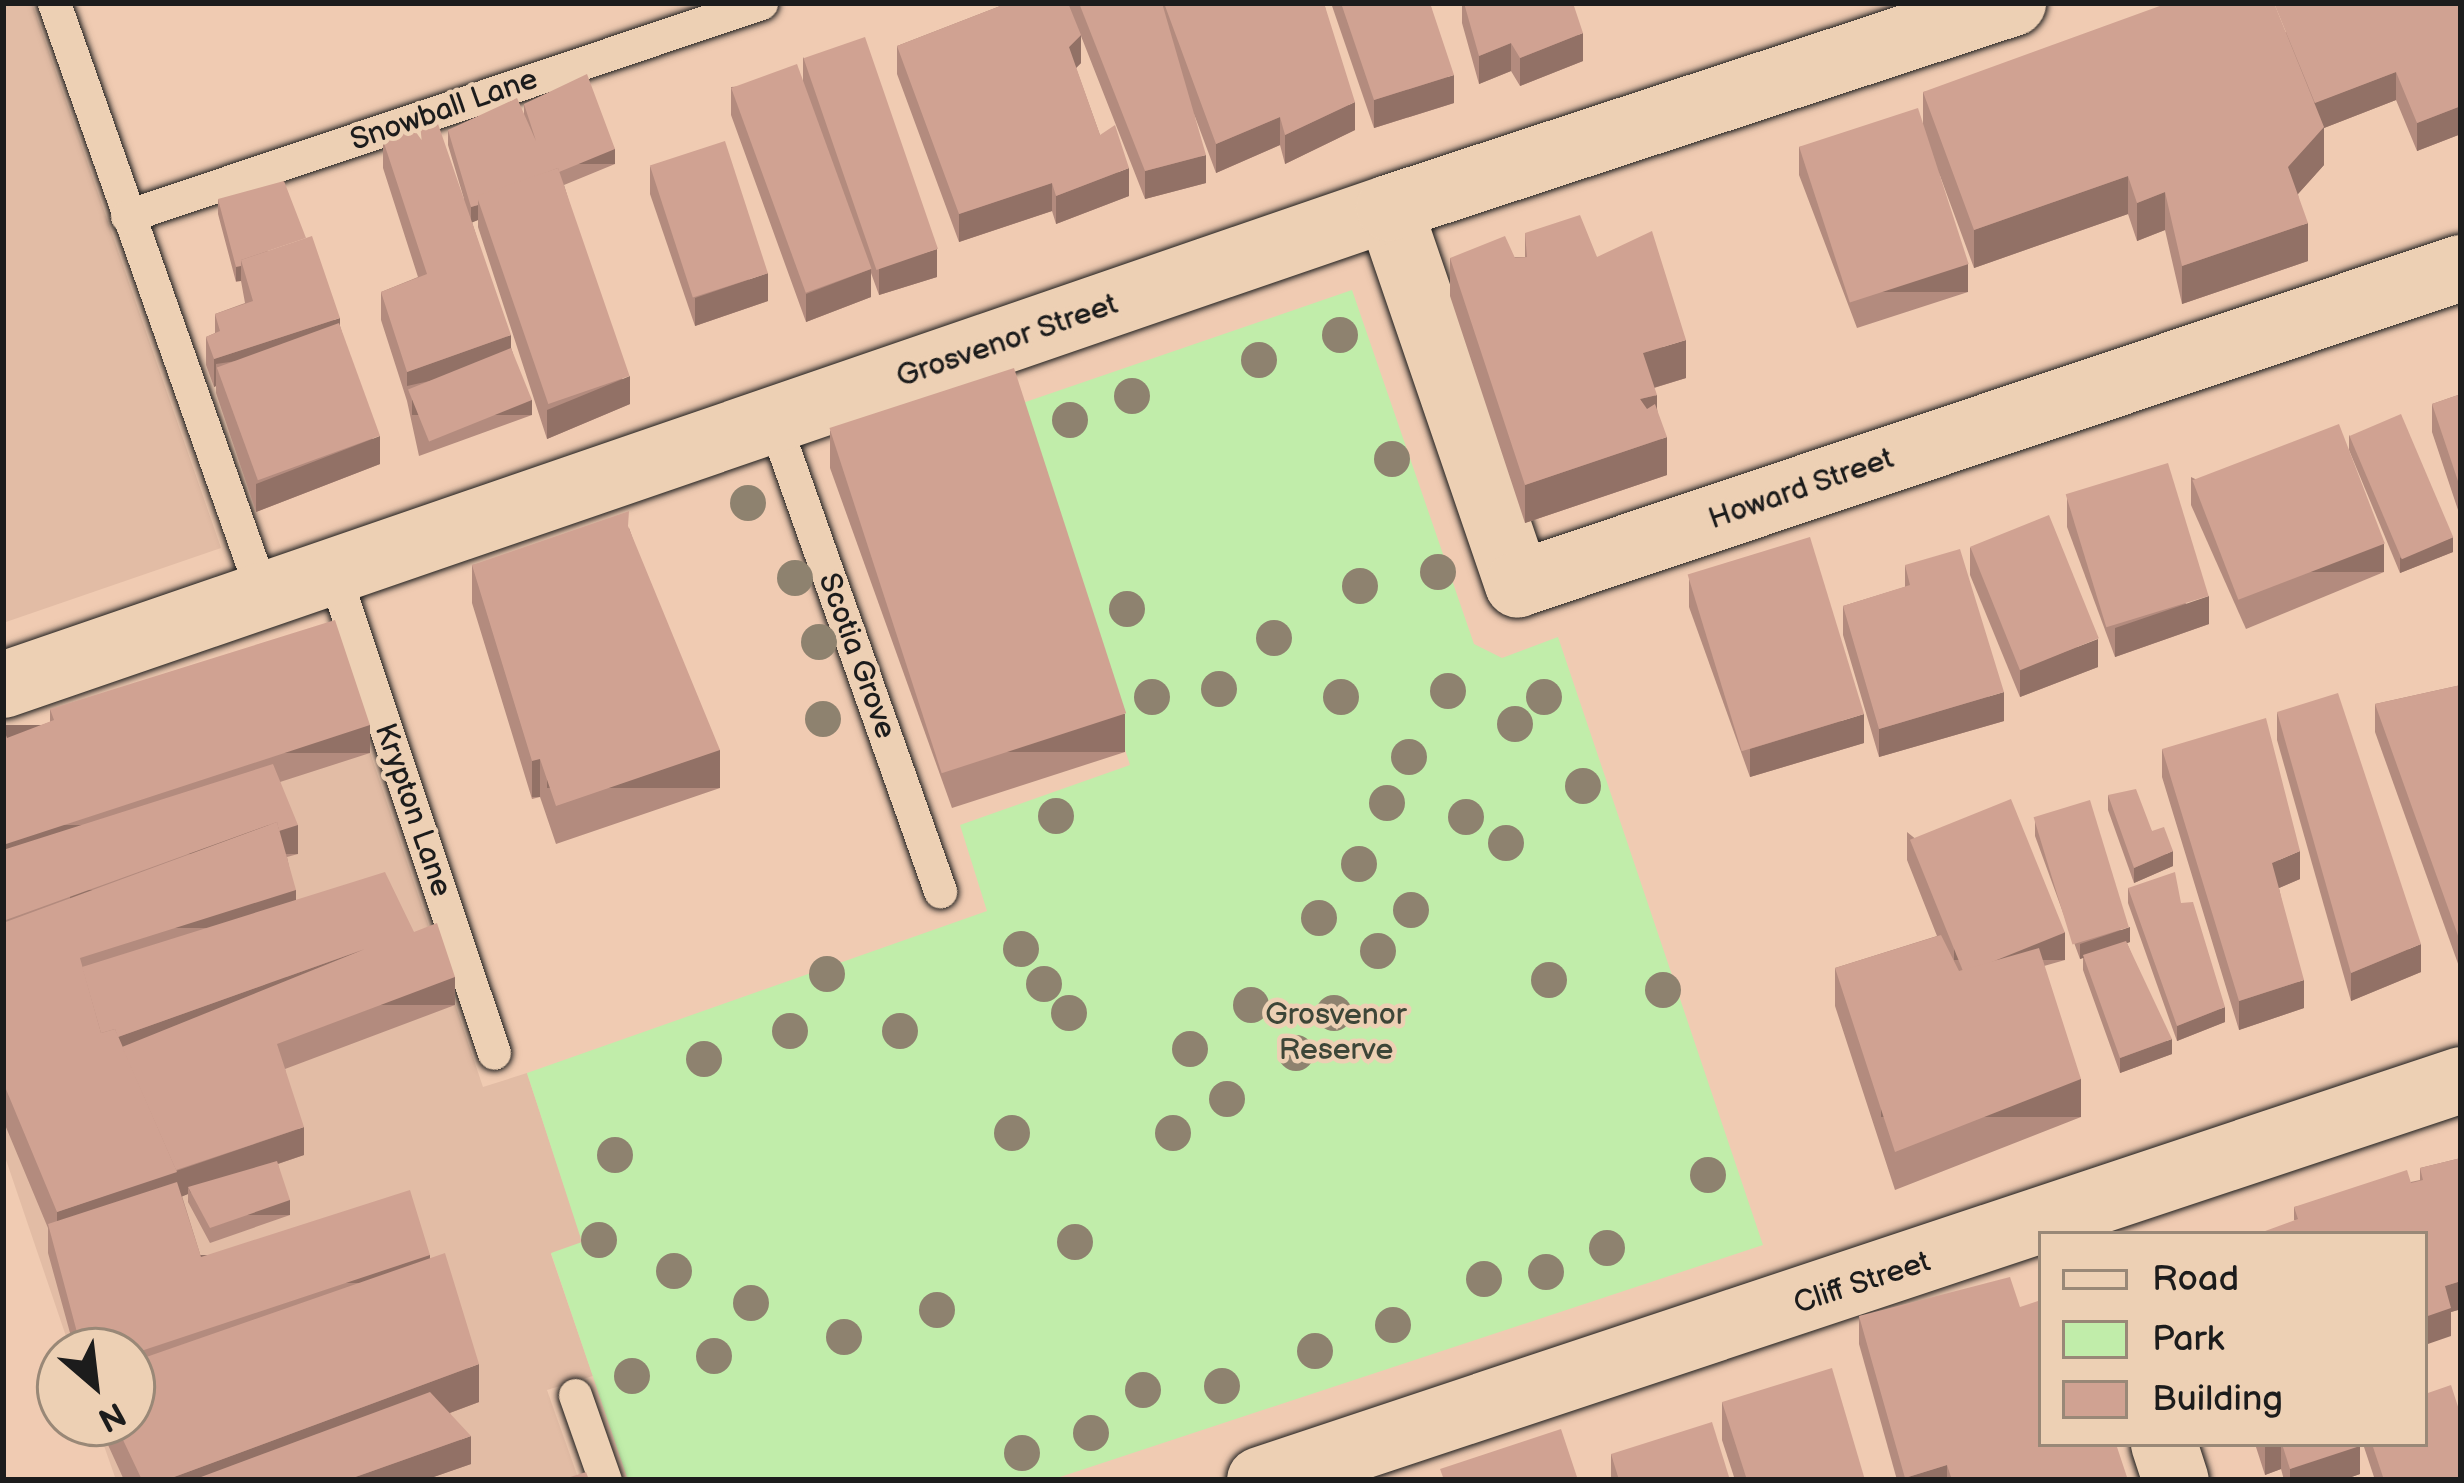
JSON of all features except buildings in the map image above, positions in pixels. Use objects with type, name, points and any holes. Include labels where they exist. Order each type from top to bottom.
[{"type":"street","name":"Grosvenor Street","points":[[3,685],[262,592],[774,422],[1389,208],[2013,3]]},
{"type":"street","name":"Howard Street","points":[[1389,208],[1518,584],[2461,268]]},
{"type":"street","name":"Cliff Street","points":[[2058,1231],[2461,1080]]},
{"type":"street","name":"Cliff Street","points":[[1260,1480],[2038,1237]]},
{"type":"street","points":[[2165,1447],[2176,1480]]},
{"type":"lane","points":[[54,3],[262,592]]},
{"type":"lane","name":"Snowball Lane","points":[[127,216],[761,3]]},
{"type":"lane","name":"Scotia Grove","points":[[774,422],[940,891]]},
{"type":"lane","name":"Krypton Lane","points":[[332,568],[494,1053]]},
{"type":"lane","points":[[575,1395],[605,1480]]},
{"type":"shaded area","points":[[3,3],[32,3],[221,548],[3,623]]},
{"type":"shaded area","points":[[330,634],[483,1087],[527,1073],[583,1243],[551,1254],[593,1376],[547,1390],[579,1480],[116,1480],[104,1447],[156,1447],[156,1327],[63,1327],[3,1151],[3,743]]},
{"type":"green space","name":"Grosvenor Reserve","points":[[1352,290],[1474,644],[1502,658],[1558,637],[1763,1245],[1051,1480],[628,1480],[551,1253],[582,1242],[527,1073],[987,911],[960,825],[1130,765],[1014,406]]}]
